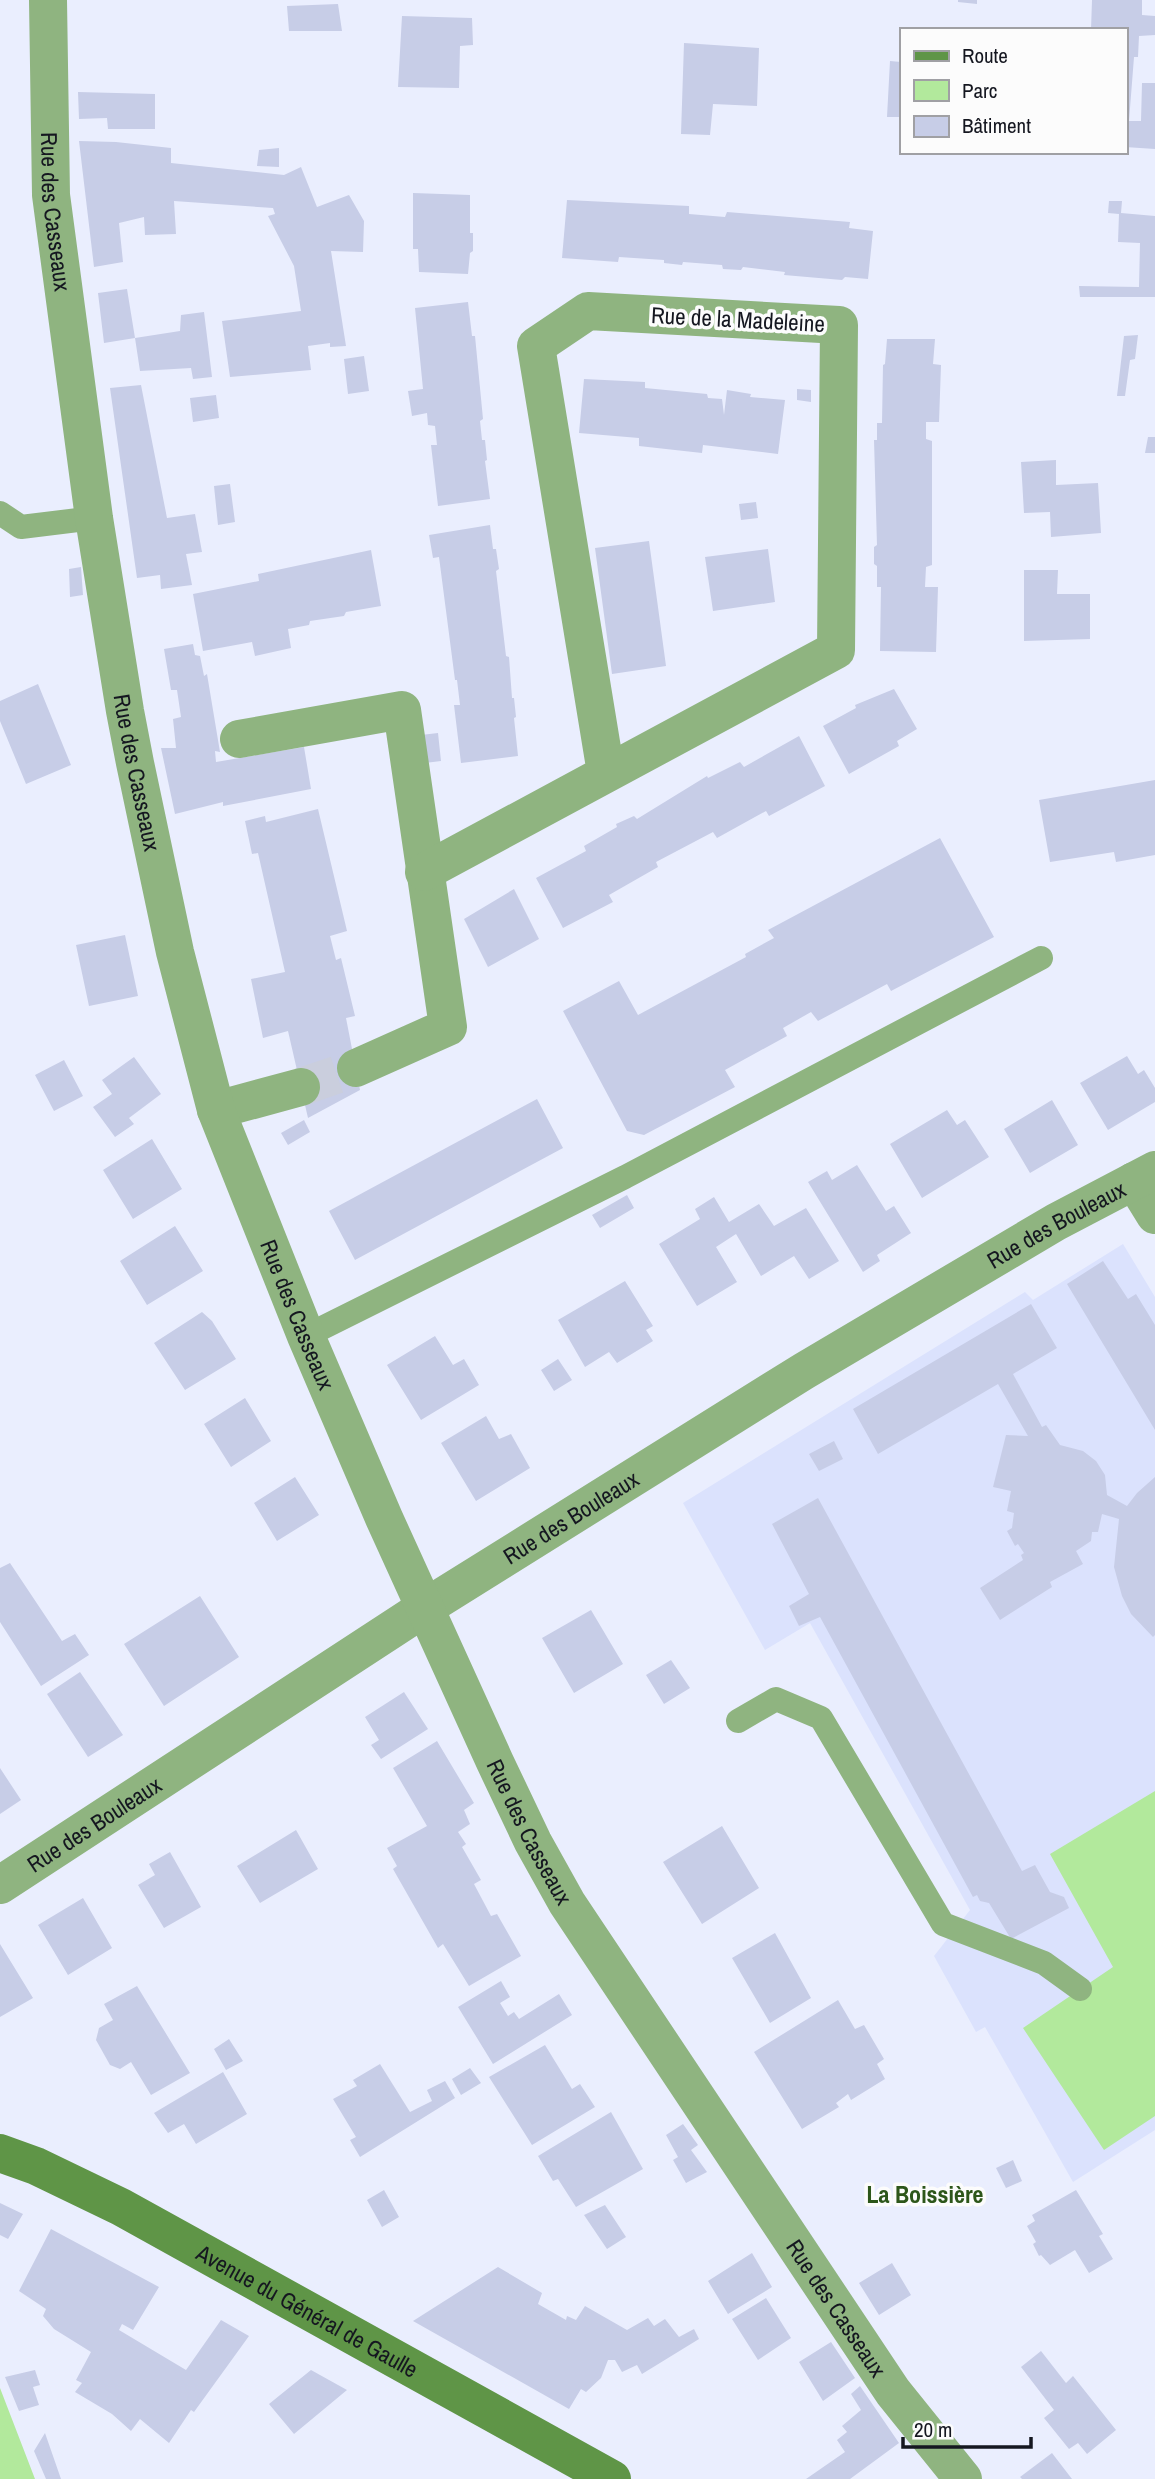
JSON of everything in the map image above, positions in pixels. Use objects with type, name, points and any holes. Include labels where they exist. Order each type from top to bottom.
[{"type":"main road","name":"Avenue du Général de Gaulle","points":[[0,2153],[36,2166],[121,2207],[606,2477]]},
{"type":"street","name":"Rue des Casseaux","points":[[48,0],[51,195],[94,518],[138,776],[175,952],[216,1110],[306,1336],[384,1518],[522,1819],[567,1903],[893,2392],[963,2479]]},
{"type":"street","name":"Rue de la Madeleine","points":[[424,872],[836,650],[839,325],[588,311],[536,346],[606,773]]},
{"type":"street","points":[[239,739],[402,710],[449,1027],[356,1068]]},
{"type":"street","points":[[216,1110],[301,1087]]},
{"type":"street","points":[[1145,1175],[1155,1215]]},
{"type":"street","name":"Rue des Bouleaux","points":[[0,1885],[426,1607],[804,1371],[1055,1222],[1145,1175]]},
{"type":"lane","points":[[0,513],[21,527],[94,518]]},
{"type":"lane","points":[[306,1336],[612,1183],[1041,958]]},
{"type":"lane","points":[[738,1721],[776,1699],[821,1718],[943,1924],[1044,1963],[1080,1989]]},
{"type":"shaded area","points":[[1123,1244],[1155,1297],[1155,2130],[1073,2182],[985,2027],[976,2032],[934,1956],[970,1910],[810,1623],[765,1650],[683,1503],[1025,1292],[1033,1300]]},
{"type":"green space","points":[[1155,1791],[1155,2116],[1104,2150],[1023,2028],[1113,1967],[1050,1854]]},
{"type":"green space","points":[[0,2388],[35,2479],[0,2479]]},
{"type":"building","points":[[977,0],[977,4],[958,2]]},
{"type":"building","points":[[1092,0],[1142,0],[1142,15],[1155,16],[1155,35],[1139,36],[1138,57],[1134,57],[1129,121],[1141,121],[1142,83],[1155,83],[1155,149],[1127,147],[1127,28],[1091,28]]},
{"type":"building","points":[[338,4],[342,31],[289,31],[287,6]]},
{"type":"building","points":[[402,16],[472,18],[473,45],[460,46],[459,88],[398,87]]},
{"type":"building","points":[[684,43],[759,48],[757,106],[713,104],[710,135],[681,134]]},
{"type":"building","points":[[890,61],[900,62],[900,117],[887,117]]},
{"type":"building","points":[[78,92],[155,94],[155,129],[108,129],[107,118],[79,119]]},
{"type":"building","points":[[79,141],[171,148],[171,163],[284,175],[301,167],[317,207],[349,195],[364,221],[363,252],[331,251],[346,346],[330,347],[330,343],[308,346],[311,370],[230,377],[222,321],[301,311],[294,266],[268,216],[275,214],[273,208],[174,201],[176,234],[145,235],[144,217],[119,223],[123,262],[94,267]]},
{"type":"building","points":[[279,148],[279,167],[257,166],[259,150]]},
{"type":"building","points":[[413,193],[470,195],[473,251],[470,253],[468,274],[419,272],[418,249],[413,249]]},
{"type":"building","points":[[567,200],[689,206],[689,214],[725,217],[727,212],[850,222],[849,228],[873,231],[868,279],[845,277],[842,280],[784,275],[785,272],[743,267],[741,270],[723,269],[722,265],[683,262],[682,265],[664,263],[664,260],[619,257],[618,262],[562,258]]},
{"type":"building","points":[[1109,201],[1122,201],[1121,213],[1155,216],[1155,297],[1080,297],[1079,286],[1139,287],[1140,243],[1118,242],[1119,214],[1108,213]]},
{"type":"building","points":[[127,289],[135,338],[104,343],[98,293]]},
{"type":"building","points":[[468,302],[472,336],[475,336],[483,419],[480,421],[482,440],[485,440],[490,499],[438,506],[431,445],[437,445],[435,426],[428,425],[427,413],[412,416],[408,391],[423,389],[415,308]]},
{"type":"building","points":[[204,312],[212,377],[193,379],[191,368],[140,371],[135,338],[180,331],[181,315]]},
{"type":"building","points":[[1138,335],[1135,359],[1130,360],[1125,396],[1117,396],[1124,336]]},
{"type":"building","points":[[887,339],[935,339],[933,364],[941,365],[939,422],[926,422],[926,439],[932,441],[932,565],[926,567],[925,587],[938,587],[936,652],[880,651],[881,587],[877,587],[877,566],[874,564],[874,547],[877,545],[874,440],[877,440],[877,423],[882,423],[883,365]]},
{"type":"building","points":[[364,356],[369,391],[348,394],[344,359]]},
{"type":"building","points":[[584,379],[645,382],[645,388],[707,394],[708,398],[722,399],[724,415],[727,390],[751,394],[750,397],[785,400],[778,454],[703,445],[702,453],[639,446],[639,438],[579,433]]},
{"type":"building","points":[[141,385],[167,518],[195,514],[202,552],[186,554],[192,585],[161,589],[160,575],[137,578],[110,388]]},
{"type":"building","points":[[797,389],[811,390],[811,402],[797,400]]},
{"type":"building","points":[[216,395],[219,418],[193,422],[190,398]]},
{"type":"building","points":[[1148,437],[1155,437],[1155,453],[1145,453]]},
{"type":"building","points":[[1056,460],[1056,485],[1098,483],[1101,533],[1051,537],[1050,512],[1024,513],[1021,462]]},
{"type":"building","points":[[230,484],[235,522],[218,525],[214,486]]},
{"type":"building","points":[[756,502],[758,518],[741,520],[739,504]]},
{"type":"building","points":[[490,525],[499,569],[496,571],[514,698],[518,756],[461,763],[454,705],[460,705],[457,680],[439,557],[433,558],[429,535]]},
{"type":"building","points":[[649,541],[666,666],[612,674],[595,548]]},
{"type":"building","points":[[768,549],[775,602],[713,611],[705,557]]},
{"type":"building","points":[[371,550],[381,606],[346,612],[344,616],[310,621],[309,625],[288,629],[291,648],[255,656],[252,642],[203,651],[193,594],[259,581],[258,574]]},
{"type":"building","points":[[81,567],[83,595],[70,597],[69,569]]},
{"type":"building","points":[[1024,570],[1058,570],[1057,594],[1090,594],[1090,639],[1024,641]]},
{"type":"building","points":[[193,644],[195,655],[200,656],[204,676],[207,674],[220,752],[215,751],[216,762],[304,747],[311,789],[223,806],[223,802],[175,814],[161,748],[176,748],[173,719],[181,717],[177,690],[171,690],[164,649]]},
{"type":"building","points":[[38,684],[71,765],[26,784],[0,721],[0,701]]},
{"type":"building","points":[[894,689],[917,729],[897,741],[899,746],[849,774],[823,726],[856,708],[855,705]]},
{"type":"building","points":[[438,733],[441,761],[425,763],[421,735]]},
{"type":"building","points":[[799,736],[825,786],[769,816],[766,811],[717,838],[713,832],[656,862],[658,867],[609,895],[613,902],[563,928],[536,878],[586,851],[584,846],[617,827],[616,824],[634,816],[637,819],[707,776],[708,778],[740,762],[744,767]]},
{"type":"building","points":[[1155,780],[1155,855],[1116,862],[1114,852],[1050,862],[1039,800]]},
{"type":"building","points":[[318,809],[347,931],[330,936],[336,960],[341,958],[355,1016],[346,1018],[360,1090],[308,1118],[288,1031],[263,1038],[251,979],[285,972],[258,853],[252,854],[245,821],[265,816],[266,822]]},
{"type":"building","points":[[940,838],[994,937],[891,991],[887,984],[818,1021],[811,1012],[783,1028],[787,1036],[725,1070],[735,1087],[644,1135],[627,1131],[563,1011],[619,981],[638,1015],[746,957],[745,954],[774,938],[768,930]]},
{"type":"building","points":[[514,889],[539,939],[488,967],[464,919]]},
{"type":"building","points":[[125,935],[138,996],[89,1006],[76,945]]},
{"type":"building","points":[[1127,1056],[1138,1074],[1144,1070],[1155,1088],[1155,1102],[1108,1130],[1080,1083]]},
{"type":"building","points":[[134,1057],[161,1094],[129,1118],[134,1124],[115,1137],[93,1107],[112,1094],[102,1080]]},
{"type":"building","points":[[64,1060],[83,1096],[54,1111],[35,1075]]},
{"type":"building","points":[[537,1099],[563,1148],[355,1260],[329,1211]]},
{"type":"building","points":[[1052,1100],[1078,1145],[1030,1173],[1004,1129]]},
{"type":"building","points":[[947,1110],[957,1125],[965,1120],[989,1157],[922,1198],[890,1144]]},
{"type":"building","points":[[304,1120],[310,1132],[288,1145],[281,1133]]},
{"type":"building","points":[[152,1139],[182,1189],[133,1219],[103,1170]]},
{"type":"building","points":[[857,1165],[886,1211],[894,1206],[911,1233],[877,1255],[880,1261],[863,1272],[808,1182],[827,1171],[832,1180]]},
{"type":"building","points":[[627,1195],[634,1208],[600,1228],[592,1215]]},
{"type":"building","points":[[714,1197],[729,1222],[759,1204],[774,1226],[806,1208],[839,1261],[809,1279],[794,1256],[761,1276],[736,1234],[716,1247],[737,1282],[697,1306],[659,1244],[700,1219],[695,1209]]},
{"type":"building","points":[[175,1226],[203,1271],[147,1305],[120,1261]]},
{"type":"building","points":[[1103,1261],[1128,1299],[1136,1294],[1155,1325],[1155,1430],[1067,1284]]},
{"type":"building","points":[[625,1281],[653,1326],[646,1330],[653,1341],[617,1363],[609,1352],[585,1367],[558,1320]]},
{"type":"building","points":[[1031,1304],[1057,1348],[1013,1374],[1042,1427],[1046,1425],[1060,1445],[1083,1451],[1096,1461],[1105,1475],[1107,1495],[1127,1506],[1155,1477],[1153,1637],[1131,1614],[1122,1596],[1114,1567],[1119,1519],[1102,1514],[1098,1532],[1092,1532],[1091,1541],[1076,1551],[1083,1564],[1050,1582],[1052,1587],[1000,1620],[980,1588],[1023,1560],[1021,1555],[1024,1553],[1018,1544],[1015,1546],[1007,1531],[1012,1528],[1014,1513],[1007,1511],[1011,1491],[993,1487],[1006,1435],[1028,1436],[998,1384],[878,1454],[853,1409]]},
{"type":"building","points":[[202,1312],[212,1321],[236,1359],[185,1390],[154,1343]]},
{"type":"building","points":[[435,1336],[453,1365],[464,1359],[479,1385],[421,1420],[387,1365]]},
{"type":"building","points":[[558,1359],[572,1380],[554,1391],[541,1370]]},
{"type":"building","points":[[245,1398],[271,1441],[231,1467],[204,1424]]},
{"type":"building","points":[[486,1416],[499,1439],[511,1434],[530,1468],[476,1501],[441,1443]]},
{"type":"building","points":[[834,1441],[843,1459],[819,1471],[809,1454]]},
{"type":"building","points":[[295,1477],[319,1515],[277,1541],[254,1503]]},
{"type":"building","points":[[818,1498],[1022,1871],[1035,1865],[1050,1892],[1064,1897],[1069,1908],[1011,1939],[989,1903],[980,1901],[977,1895],[973,1897],[820,1617],[799,1626],[789,1606],[809,1594],[772,1524]]},
{"type":"building","points":[[10,1563],[62,1641],[75,1634],[89,1655],[41,1686],[0,1622],[0,1568]]},
{"type":"building","points":[[200,1596],[239,1657],[164,1706],[124,1644]]},
{"type":"building","points":[[591,1610],[623,1664],[574,1693],[542,1638]]},
{"type":"building","points":[[671,1660],[690,1688],[664,1704],[646,1675]]},
{"type":"building","points":[[80,1672],[123,1735],[88,1757],[47,1694]]},
{"type":"building","points":[[404,1692],[428,1729],[381,1759],[371,1745],[379,1740],[365,1717]]},
{"type":"building","points":[[437,1741],[474,1803],[464,1810],[470,1824],[458,1832],[466,1844],[462,1847],[481,1880],[474,1884],[491,1916],[497,1914],[521,1956],[469,1986],[443,1944],[438,1948],[393,1869],[397,1866],[387,1848],[427,1826],[393,1768]]},
{"type":"building","points":[[0,1768],[21,1800],[0,1814]]},
{"type":"building","points":[[722,1826],[759,1888],[702,1924],[663,1862]]},
{"type":"building","points":[[296,1830],[318,1869],[260,1903],[237,1866]]},
{"type":"building","points":[[170,1852],[201,1907],[164,1928],[138,1885],[155,1875],[149,1864]]},
{"type":"building","points":[[83,1898],[112,1948],[68,1975],[38,1925]]},
{"type":"building","points":[[775,1933],[811,1998],[770,2023],[732,1958]]},
{"type":"building","points":[[0,1944],[33,1998],[0,2017]]},
{"type":"building","points":[[501,1981],[510,1997],[500,2003],[508,2016],[514,2012],[519,2019],[559,1994],[572,2015],[493,2064],[458,2007]]},
{"type":"building","points":[[137,1986],[190,2073],[151,2095],[131,2062],[120,2069],[110,2065],[96,2040],[99,2028],[113,2020],[104,2004]]},
{"type":"building","points":[[838,2000],[855,2029],[864,2025],[884,2059],[877,2064],[885,2079],[851,2100],[848,2094],[836,2103],[839,2107],[802,2129],[754,2052]]},
{"type":"building","points":[[229,2039],[243,2061],[226,2070],[214,2049]]},
{"type":"building","points":[[545,2045],[572,2089],[580,2084],[595,2107],[532,2145],[489,2077]]},
{"type":"building","points":[[380,2064],[410,2112],[432,2101],[427,2090],[445,2081],[455,2098],[360,2157],[350,2140],[356,2137],[333,2099],[357,2086],[353,2080]]},
{"type":"building","points":[[470,2068],[481,2083],[461,2095],[452,2079]]},
{"type":"building","points":[[223,2072],[247,2114],[196,2144],[184,2124],[168,2133],[154,2113]]},
{"type":"building","points":[[611,2112],[643,2169],[576,2207],[558,2179],[553,2181],[538,2156]]},
{"type":"building","points":[[683,2124],[698,2145],[691,2150],[707,2172],[686,2183],[673,2160],[678,2157],[666,2135]]},
{"type":"building","points":[[1013,2160],[1022,2181],[1006,2188],[996,2168]]},
{"type":"building","points":[[384,2190],[399,2217],[382,2227],[367,2200]]},
{"type":"building","points":[[1076,2190],[1103,2234],[1099,2236],[1113,2259],[1089,2273],[1075,2250],[1050,2265],[1039,2256],[1033,2244],[1036,2242],[1027,2226],[1035,2221],[1032,2215]]},
{"type":"building","points":[[0,2203],[23,2214],[8,2239],[0,2235]]},
{"type":"building","points":[[605,2205],[626,2237],[607,2249],[584,2215]]},
{"type":"building","points":[[51,2229],[159,2287],[133,2330],[122,2324],[119,2330],[186,2370],[221,2320],[249,2336],[194,2412],[191,2410],[169,2443],[140,2419],[131,2431],[112,2414],[75,2392],[82,2383],[76,2380],[91,2352],[54,2329],[43,2316],[46,2309],[19,2291]]},
{"type":"building","points":[[752,2253],[772,2287],[728,2314],[708,2281]]},
{"type":"building","points":[[892,2263],[911,2295],[879,2315],[859,2283]]},
{"type":"building","points":[[498,2267],[542,2293],[538,2304],[566,2320],[567,2316],[576,2320],[585,2306],[627,2330],[648,2318],[654,2326],[665,2319],[679,2337],[694,2329],[699,2339],[642,2374],[637,2365],[622,2372],[615,2360],[608,2360],[601,2378],[586,2392],[581,2389],[569,2409],[413,2321]]},
{"type":"building","points":[[766,2298],[791,2338],[758,2360],[732,2319]]},
{"type":"building","points":[[831,2342],[855,2378],[823,2401],[799,2362]]},
{"type":"building","points":[[1041,2351],[1066,2383],[1073,2376],[1116,2430],[1087,2454],[1078,2443],[1069,2449],[1044,2418],[1054,2410],[1021,2367]]},
{"type":"building","points":[[35,2370],[40,2385],[33,2387],[39,2405],[19,2411],[5,2377]]},
{"type":"building","points":[[311,2370],[347,2390],[294,2434],[269,2404]]},
{"type":"building","points":[[860,2386],[899,2443],[850,2479],[806,2479],[845,2452],[837,2440],[847,2432],[842,2426],[861,2410],[851,2394]]},
{"type":"building","points":[[45,2433],[61,2479],[46,2479],[34,2451]]},
{"type":"building","points":[[1052,2453],[1072,2479],[1020,2477]]},
{"type":"tunnel","points":[[301,1087],[356,1068]]},
{"type":"district","name":"La Boissière","points":[[925,2194]]}]
